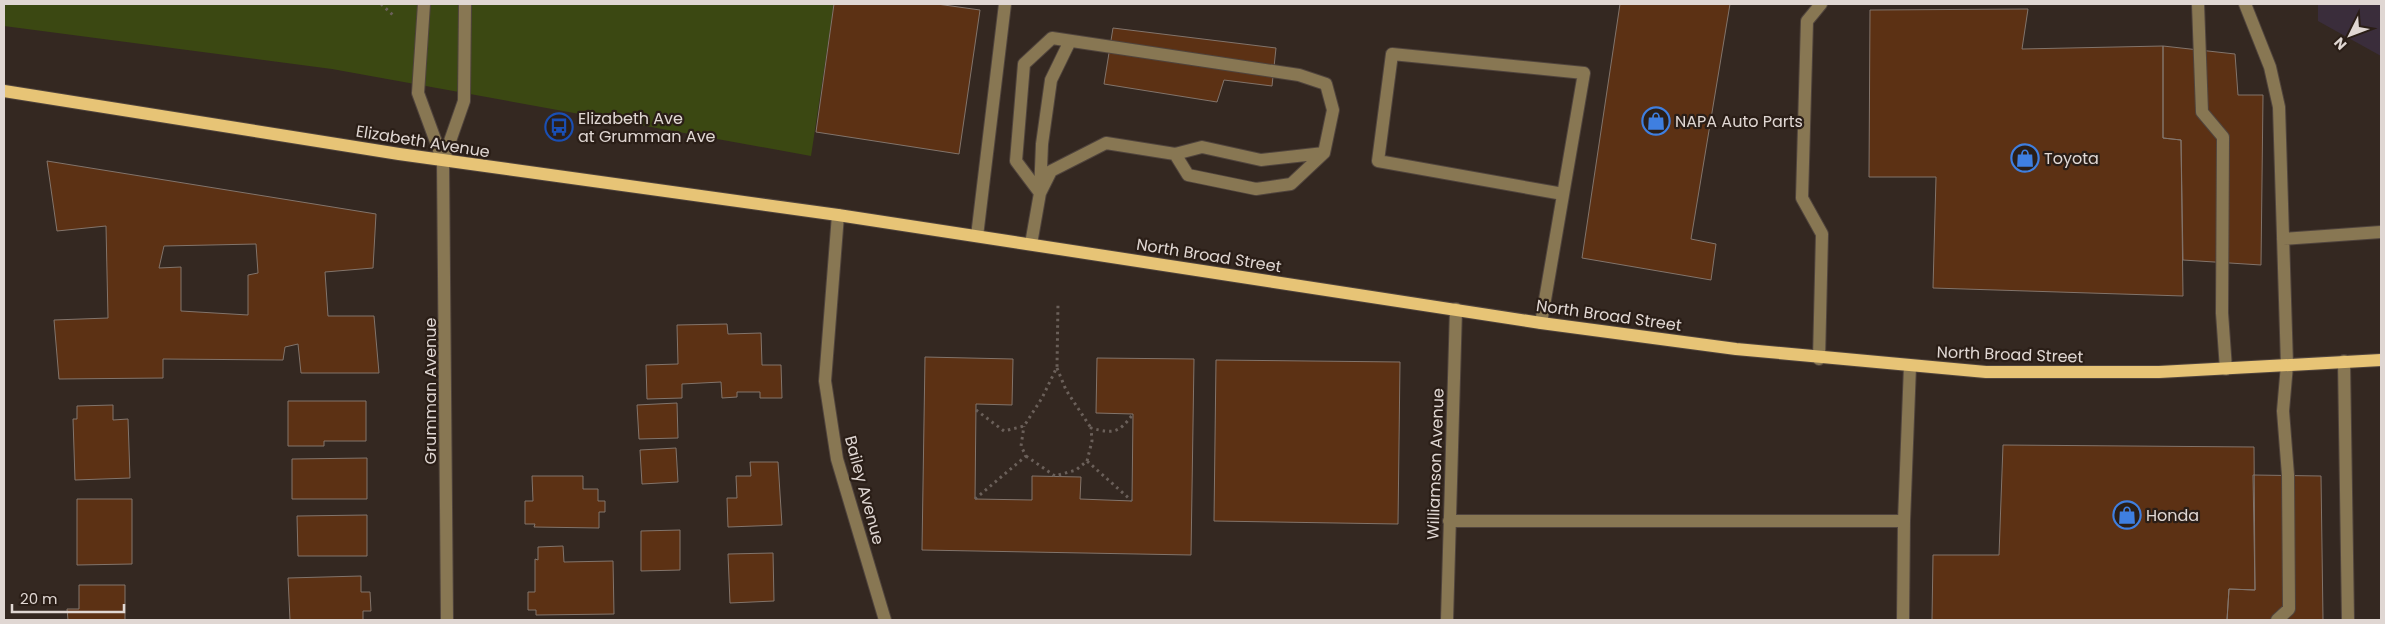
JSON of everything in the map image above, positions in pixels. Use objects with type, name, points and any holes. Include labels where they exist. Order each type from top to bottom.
[{"type":"main road","name":"Elizabeth Avenue","points":[[4,91],[443,161],[838,215]]},
{"type":"main road","name":"North Broad Street","points":[[838,215],[1542,323],[1819,359],[1986,372],[2038,373],[2149,372],[2381,360]]},
{"type":"street","points":[[424,4],[418,93],[443,161]]},
{"type":"street","points":[[443,161],[464,101],[465,4]]},
{"type":"street","points":[[977,236],[1005,4]]},
{"type":"street","points":[[1819,359],[1822,234],[1802,198],[1807,21],[1821,4]]},
{"type":"street","points":[[2198,4],[2202,112],[2223,137],[2222,314],[2226,369]]},
{"type":"street","points":[[2245,4],[2270,66],[2279,107],[2287,365],[2283,411],[2288,475],[2289,609],[2277,620]]},
{"type":"street","points":[[1040,193],[1016,161],[1024,64],[1052,38],[1299,75],[1326,84],[1333,110],[1324,153],[1291,184],[1256,189],[1188,175],[1175,154]]},
{"type":"street","points":[[1031,244],[1040,193],[1042,144],[1051,80],[1070,41]]},
{"type":"street","points":[[1542,323],[1584,73],[1392,54],[1378,161],[1563,194]]},
{"type":"street","points":[[1040,193],[1051,171],[1106,143],[1175,154],[1202,147],[1261,160],[1324,153]]},
{"type":"street","name":"Grumman Avenue","points":[[443,161],[447,620]]},
{"type":"street","name":"Bailey Avenue","points":[[838,215],[825,380],[837,459],[885,620]]},
{"type":"street","points":[[2283,239],[2381,232]]},
{"type":"street","name":"Williamson Avenue","points":[[1447,620],[1456,309]]},
{"type":"street","points":[[2344,361],[2348,620]]},
{"type":"street","points":[[1903,620],[1904,521],[1910,366]]},
{"type":"street","points":[[1449,521],[1904,521]]},
{"type":"path","points":[[381,4],[394,16]]},
{"type":"path","points":[[1057,367],[1042,398],[1024,426],[1021,446],[1026,456],[1054,476],[1076,470],[1087,461],[1091,428],[1066,390],[1057,367],[1058,303]]},
{"type":"path","points":[[976,410],[1004,431],[1024,426]]},
{"type":"path","points":[[1091,428],[1108,433],[1122,428],[1133,414]]},
{"type":"path","points":[[975,499],[1026,456]]},
{"type":"path","points":[[1087,461],[1132,500]]},
{"type":"shaded area","points":[[2318,4],[2381,4],[2381,56],[2318,21]]},
{"type":"green space","points":[[4,4],[834,4],[811,156],[332,69],[4,26]]},
{"type":"building","points":[[834,4],[937,4],[980,10],[959,154],[816,132]]},
{"type":"building","name":"NAPA Auto Parts","points":[[1620,4],[1730,4],[1691,239],[1716,244],[1711,280],[1582,258]]},
{"type":"building","name":"Toyota","points":[[2028,9],[2022,49],[2163,46],[2163,138],[2181,140],[2183,296],[1933,288],[1936,177],[1869,177],[1870,10]]},
{"type":"building","points":[[1113,28],[1276,48],[1272,86],[1224,80],[1217,102],[1104,84]]},
{"type":"building","points":[[2163,46],[2235,54],[2238,95],[2263,95],[2261,265],[2183,260],[2181,140],[2163,138]]},
{"type":"building","points":[[47,161],[376,214],[373,268],[325,272],[328,316],[374,316],[379,373],[301,373],[298,344],[285,347],[283,360],[163,359],[163,378],[59,379],[54,320],[108,318],[106,226],[57,231]],"holes":[[[256,244],[258,273],[248,275],[248,315],[181,311],[181,267],[159,268],[164,246]]]},
{"type":"building","points":[[727,324],[728,334],[761,333],[762,365],[781,365],[782,398],[760,398],[760,392],[737,392],[737,397],[722,398],[721,382],[682,384],[682,398],[647,399],[646,365],[678,364],[677,325]]},
{"type":"building","points":[[925,357],[1013,359],[1012,405],[976,404],[975,499],[1032,500],[1032,476],[1081,477],[1080,499],[1132,501],[1133,414],[1096,413],[1097,358],[1194,359],[1191,555],[922,550]]},
{"type":"building","points":[[1216,360],[1400,362],[1398,524],[1214,521]]},
{"type":"building","points":[[288,401],[366,401],[366,441],[324,441],[324,446],[288,446]]},
{"type":"building","points":[[677,403],[678,438],[639,439],[637,405]]},
{"type":"building","points":[[113,405],[113,420],[128,419],[130,478],[75,480],[73,419],[77,419],[77,406]]},
{"type":"building","name":"Honda","points":[[2003,445],[2254,447],[2255,590],[2229,589],[2227,620],[1932,620],[1933,555],[1999,555]]},
{"type":"building","points":[[676,448],[678,482],[642,484],[640,450]]},
{"type":"building","points":[[367,458],[367,499],[292,499],[292,459]]},
{"type":"building","points":[[750,462],[778,462],[782,525],[728,527],[727,498],[737,498],[736,476],[751,476]]},
{"type":"building","points":[[2253,475],[2321,476],[2323,620],[2227,620],[2229,589],[2255,590]]},
{"type":"building","points":[[532,476],[583,476],[583,489],[598,489],[598,501],[605,501],[605,512],[599,512],[599,528],[534,527],[535,524],[525,524],[525,501],[533,501]]},
{"type":"building","points":[[77,499],[132,499],[132,564],[77,565]]},
{"type":"building","points":[[367,515],[367,556],[298,556],[297,516]]},
{"type":"building","points":[[680,530],[680,570],[641,571],[641,531]]},
{"type":"building","points":[[563,546],[564,562],[613,561],[614,614],[536,615],[536,610],[528,610],[528,592],[535,592],[535,559],[538,560],[538,547]]},
{"type":"building","points":[[773,553],[774,601],[730,603],[728,554]]},
{"type":"building","points":[[361,576],[361,592],[370,592],[371,611],[363,611],[363,620],[290,620],[288,578]]},
{"type":"building","points":[[79,585],[125,585],[125,620],[68,620],[67,609],[79,609]]},
{"type":"place","name":"NAPA Auto Parts","points":[[1656,121]]},
{"type":"place","name":"Elizabeth Ave at Grumman Ave","points":[[559,127]]},
{"type":"place","name":"Toyota","points":[[2025,158]]},
{"type":"place","name":"Honda","points":[[2127,515]]}]
